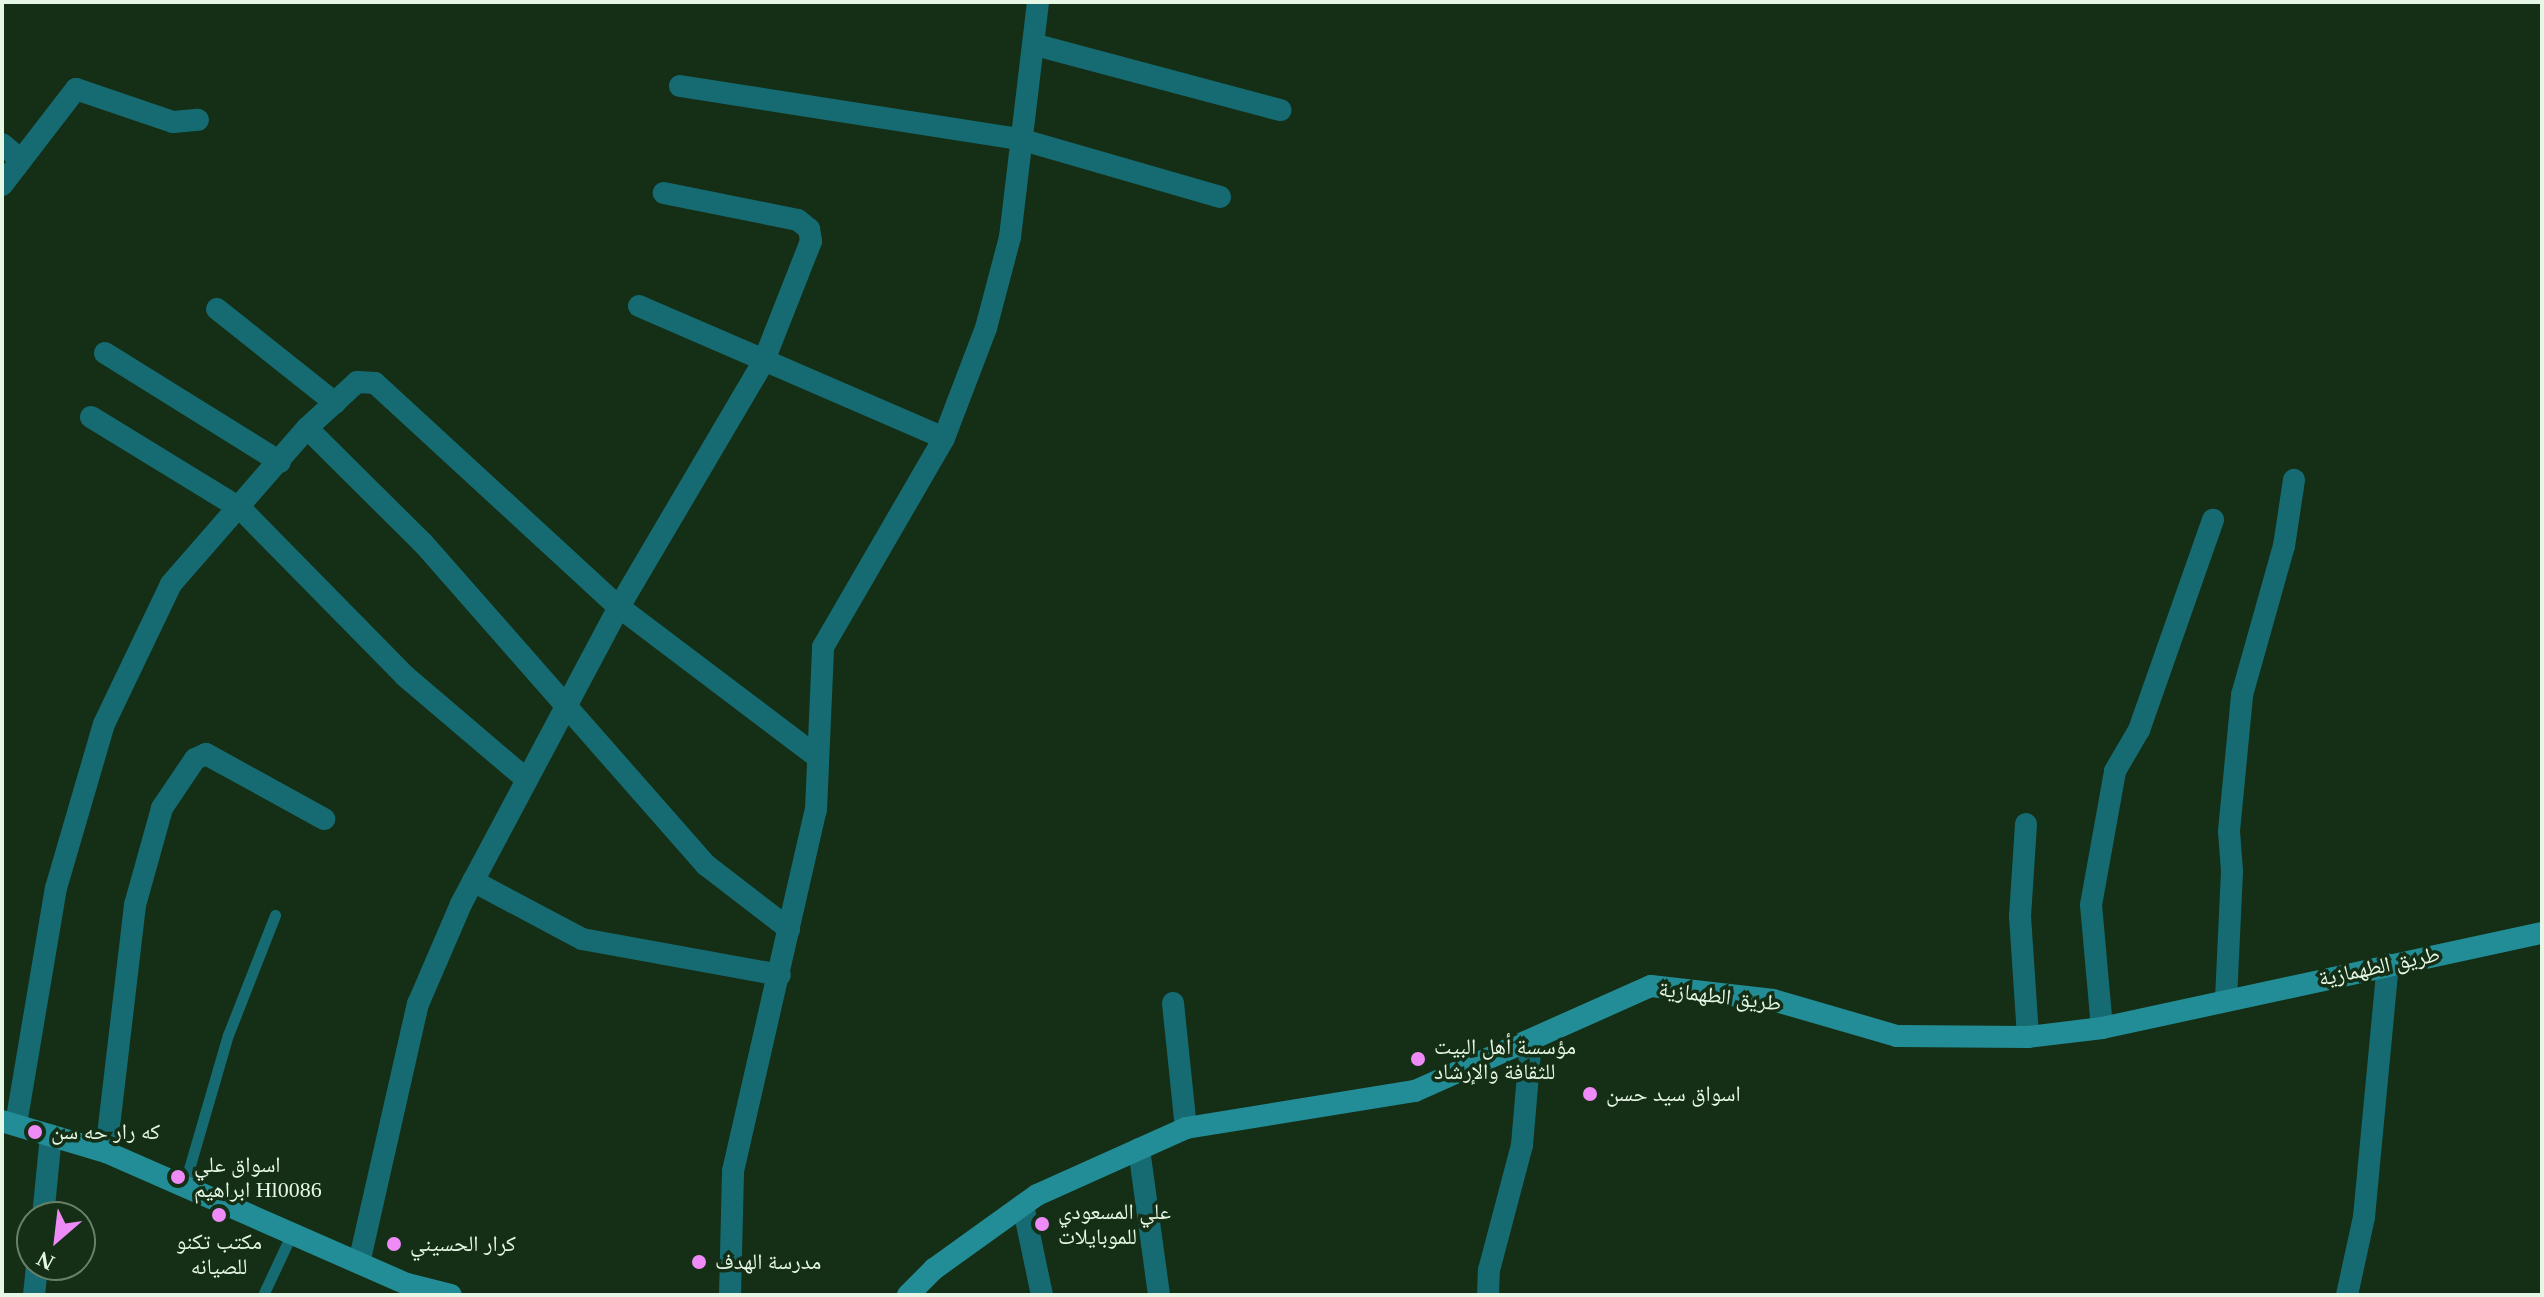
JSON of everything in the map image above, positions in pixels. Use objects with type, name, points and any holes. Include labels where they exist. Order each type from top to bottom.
[{"type":"main road","name":"طريق الطهمازية","points":[[908,1295],[934,1269],[1023,1205],[1186,1128],[1415,1091],[1651,986],[1773,1000],[1897,1036],[2028,1037],[2102,1028],[2542,933]]},
{"type":"main road","points":[[9,1123],[106,1152],[359,1263],[451,1295]]},
{"type":"street","points":[[730,1295],[733,1171],[816,810],[823,647],[944,438],[986,328],[1010,237],[1036,45],[1038,2]]},
{"type":"street","points":[[1036,45],[1280,110]]},
{"type":"street","points":[[680,86],[1023,140],[1220,197]]},
{"type":"street","points":[[2,185],[76,89],[173,122],[198,120]]},
{"type":"street","points":[[2,144],[21,160]]},
{"type":"street","points":[[359,1263],[418,1004],[473,881],[619,607],[763,363],[811,241],[809,229],[798,220],[664,193]]},
{"type":"street","points":[[639,306],[763,363],[944,438]]},
{"type":"street","points":[[217,309],[335,403]]},
{"type":"street","points":[[105,353],[280,462]]},
{"type":"street","points":[[9,1123],[56,888],[104,724],[171,584],[241,509],[307,428],[357,382],[375,383],[619,607],[817,757]]},
{"type":"street","points":[[91,417],[241,509],[405,676],[527,780]]},
{"type":"street","points":[[307,428],[423,543],[568,702],[706,865],[789,929]]},
{"type":"street","points":[[2226,999],[2232,871],[2229,831],[2242,695],[2284,546],[2294,480]]},
{"type":"street","points":[[2102,1028],[2091,905],[2115,771],[2139,730],[2213,520]]},
{"type":"street","points":[[106,1152],[135,905],[162,808],[195,759],[206,754],[324,819]]},
{"type":"street","points":[[2026,824],[2020,916],[2028,1037]]},
{"type":"street","points":[[473,881],[582,939],[780,975]]},
{"type":"street","points":[[2347,1295],[2364,1217],[2388,964]]},
{"type":"street","points":[[1173,1003],[1186,1128]]},
{"type":"street","points":[[1488,1295],[1489,1270],[1522,1145],[1531,1041]]},
{"type":"street","points":[[45,1201],[51,1135]]},
{"type":"street","points":[[1139,1149],[1159,1295]]},
{"type":"street","points":[[1023,1205],[1042,1295]]},
{"type":"lane","points":[[184,1186],[228,1035],[275,915]]},
{"type":"lane","points":[[263,1295],[292,1233]]},
{"type":"place","name":"مؤسسة أهل البيت للثقافة والإرشاد","points":[[1418,1059]]},
{"type":"place","name":"اسواق سيد حسن","points":[[1590,1094]]},
{"type":"place","name":"كه رار حه سن","points":[[35,1132]]},
{"type":"place","name":"اسواق علي ابراهيم Hl0086","points":[[178,1177]]},
{"type":"place","name":"مكتب تكنو للصيانه","points":[[219,1215]]},
{"type":"place","name":"علي المسعودي للموبايلات","points":[[1042,1224]]},
{"type":"place","name":"كرار الحسيني","points":[[394,1244]]},
{"type":"place","name":"مدرسة الهدف","points":[[699,1262]]}]
